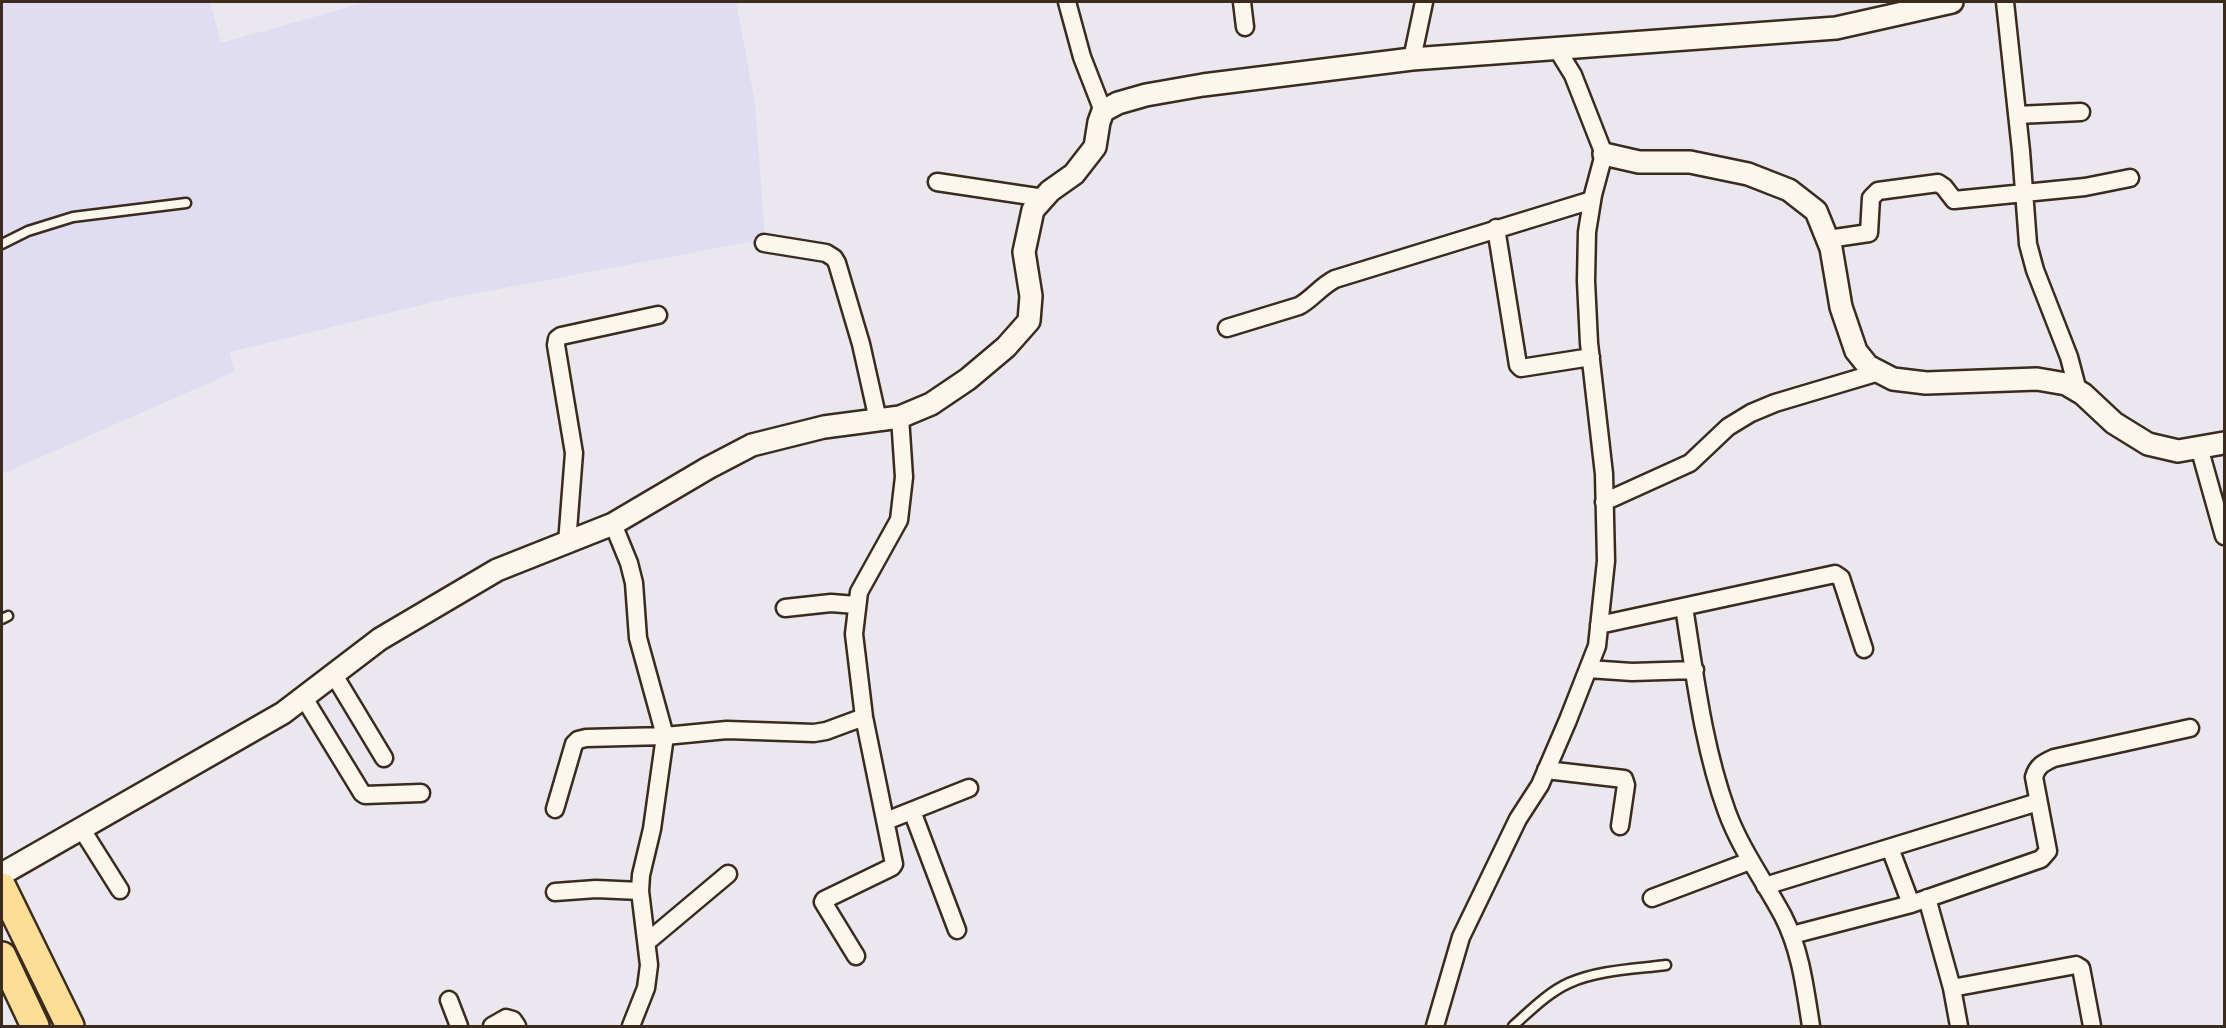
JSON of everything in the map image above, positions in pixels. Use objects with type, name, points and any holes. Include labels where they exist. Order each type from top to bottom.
[{"type":"main road","points":[[2,887],[70,1026]]},
{"type":"main road","points":[[2,956],[35,1026]]},
{"type":"street","points":[[2,874],[284,713],[380,639],[497,570],[613,524],[752,445],[824,427],[900,417],[931,404],[968,379],[1006,346],[1029,321],[1031,296],[1024,252],[1033,210],[1050,191],[1074,174],[1095,147],[1103,111],[1082,57],[1067,2]]},
{"type":"street","points":[[1242,2],[1245,27]]},
{"type":"street","points":[[1412,59],[1424,2]]},
{"type":"street","points":[[2005,2],[2018,115],[2028,244],[2035,270],[2064,341],[2078,391]]},
{"type":"street","points":[[1103,111],[1118,103],[1146,95],[1203,85],[1412,59],[1836,28],[1941,3]]},
{"type":"street","points":[[1435,1026],[1461,938],[1518,819],[1540,785],[1597,646],[1606,561],[1604,474],[1591,357],[1586,281],[1587,232],[1592,200],[1604,154],[1573,75],[1557,49]]},
{"type":"street","points":[[2018,115],[2081,112]]},
{"type":"street","points":[[1604,154],[1639,162],[1690,162],[1748,174],[1789,190],[1816,211],[1831,248],[1840,307],[1856,351],[1868,366],[1893,379],[1926,383],[2037,379],[2066,384],[2078,391],[2114,423],[2148,444],[2178,451],[2224,443]]},
{"type":"street","points":[[1828,239],[1869,233],[1871,198],[1878,190],[1938,183],[1954,200],[2085,188],[2130,178]]},
{"type":"street","points":[[937,182],[1044,198]]},
{"type":"street","points":[[1227,328],[1299,306],[1323,285],[1335,279],[1592,200]]},
{"type":"street","points":[[1496,228],[1518,365],[1521,368],[1591,357]]},
{"type":"street","points":[[764,243],[826,254],[834,258],[861,344],[878,420]]},
{"type":"street","points":[[567,543],[574,453],[556,345],[557,339],[561,336],[658,315]]},
{"type":"street","points":[[1604,502],[1690,463],[1728,427],[1751,413],[1775,403],[1879,372]]},
{"type":"street","points":[[856,956],[823,902],[892,867],[894,861],[864,717],[854,634],[859,592],[899,520],[904,477],[900,417]]},
{"type":"street","points":[[2199,447],[2224,536]]},
{"type":"street","points":[[613,524],[632,573],[638,638],[665,736],[652,829],[641,875],[640,891],[649,965],[646,988],[631,1026]]},
{"type":"street","points":[[1599,626],[1835,574],[1841,578],[1864,649]]},
{"type":"street","points":[[785,608],[831,603],[856,605]]},
{"type":"street","points":[[1684,607],[1716,780],[1728,815],[1750,861],[1792,935],[1802,966],[1811,1026]]},
{"type":"street","points":[[1588,669],[1632,672],[1695,670]]},
{"type":"street","points":[[334,675],[384,758]]},
{"type":"street","points":[[304,698],[362,793],[365,795],[421,793]]},
{"type":"street","points":[[555,808],[574,744],[578,740],[665,736],[727,730],[814,733],[864,717]]},
{"type":"street","points":[[1792,935],[1919,901],[2041,859],[2048,851],[2034,777],[2042,763],[2054,758],[2190,728]]},
{"type":"street","points":[[1546,770],[1624,779],[1626,785],[1620,826]]},
{"type":"street","points":[[886,821],[969,788]]},
{"type":"street","points":[[1765,886],[2038,802]]},
{"type":"street","points":[[912,811],[957,930]]},
{"type":"street","points":[[81,828],[120,890]]},
{"type":"street","points":[[1890,848],[1919,901],[1952,988],[1959,1026]]},
{"type":"street","points":[[1652,898],[1750,861]]},
{"type":"street","points":[[647,942],[728,874]]},
{"type":"street","points":[[555,892],[596,889],[640,891]]},
{"type":"street","points":[[1952,988],[2076,965],[2081,968],[2092,1026]]},
{"type":"street","points":[[449,1000],[459,1026]]},
{"type":"street","points":[[492,1026],[506,1018],[513,1020],[517,1026]]},
{"type":"lane","points":[[2,244],[28,231],[73,217],[186,203]]},
{"type":"lane","points":[[1513,1026],[1550,994],[1568,983],[1587,976],[1666,965]]},
{"type":"shaded area","points":[[2,2],[210,2],[221,43],[367,2],[736,2],[755,103],[765,239],[446,299],[230,352],[234,372],[2,474]]}]
